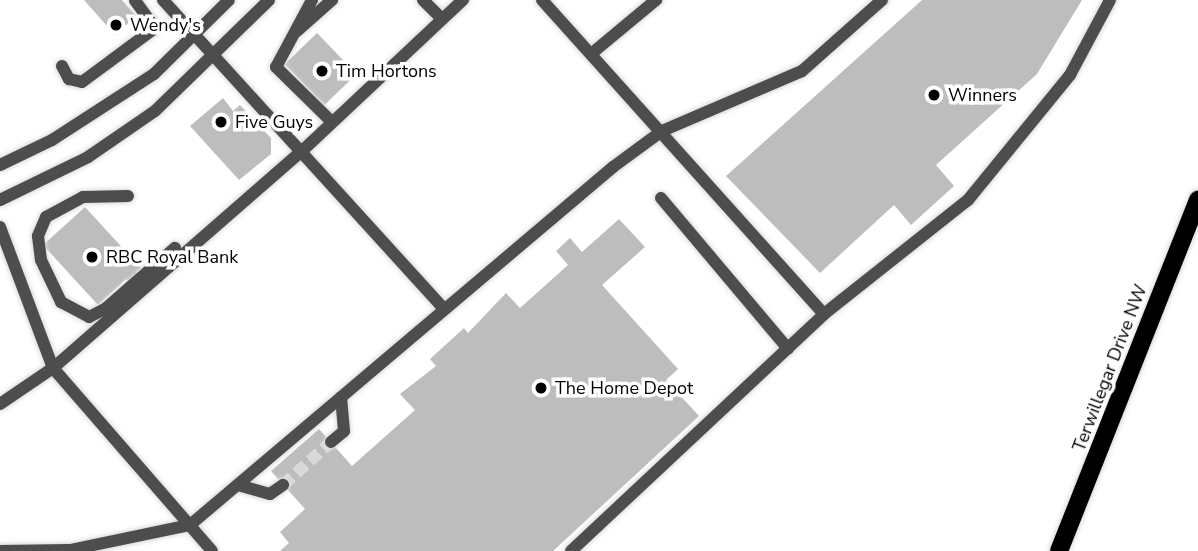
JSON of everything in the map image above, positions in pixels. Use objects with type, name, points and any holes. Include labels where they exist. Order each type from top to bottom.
[{"type":"main road","name":"Terwillegar Drive NW","points":[[1059,551],[1198,200]]},
{"type":"street","points":[[62,66],[69,79],[82,82],[155,28],[135,0]]},
{"type":"street","points":[[163,0],[217,56],[444,309]]},
{"type":"street","points":[[0,165],[52,141],[144,80],[195,35],[229,0]]},
{"type":"street","points":[[0,200],[88,157],[155,111],[217,56],[269,0]]},
{"type":"street","points":[[297,31],[312,0]]},
{"type":"street","points":[[332,0],[297,31],[276,56],[276,67],[332,122]]},
{"type":"street","points":[[423,0],[442,19]]},
{"type":"street","points":[[0,404],[53,368],[302,151],[463,0]]},
{"type":"street","points":[[542,0],[824,314]]},
{"type":"street","points":[[592,54],[656,0]]},
{"type":"street","points":[[0,551],[70,550],[190,525],[444,309],[662,131],[802,71],[882,0]]},
{"type":"street","points":[[571,551],[824,314],[968,200],[1070,75],[1110,0]]},
{"type":"street","points":[[128,196],[83,197],[46,217],[38,236],[41,260],[61,302],[89,317],[105,309],[175,248]]},
{"type":"street","points":[[661,198],[788,349]]},
{"type":"street","points":[[0,227],[53,368],[212,551]]},
{"type":"street","points":[[331,442],[344,431],[341,397]]},
{"type":"street","points":[[238,485],[270,494],[283,485]]},
{"type":"building","name":"Wendy's","points":[[84,0],[122,0],[136,16],[115,35]]},
{"type":"building","points":[[922,0],[1082,0],[1037,74],[936,165],[954,186],[911,225],[894,205],[820,273],[726,176]]},
{"type":"building","name":"Tim Hortons","points":[[317,33],[357,74],[324,105],[285,64]]},
{"type":"building","points":[[223,98],[233,111],[240,105],[271,138],[271,154],[239,180],[190,126]]},
{"type":"building","name":"RBC Royal Bank","points":[[85,207],[141,268],[136,272],[145,281],[135,289],[126,279],[98,305],[43,245]]},
{"type":"building","name":"The Home Depot","points":[[619,219],[645,247],[602,285],[678,369],[666,380],[699,416],[553,551],[280,551],[289,543],[280,532],[305,509],[271,471],[319,429],[352,466],[415,410],[400,394],[436,366],[430,359],[464,328],[468,333],[506,293],[520,308],[568,265],[556,251],[570,238],[582,252]]},
{"type":"tunnel","points":[[283,485],[331,442]]},
{"type":"place","name":"Wendy's","points":[[116,25]]},
{"type":"place","name":"Tim Hortons","points":[[322,71]]},
{"type":"place","name":"Winners","points":[[934,95]]},
{"type":"place","name":"Five Guys","points":[[221,122]]},
{"type":"place","name":"RBC Royal Bank","points":[[92,257]]},
{"type":"place","name":"The Home Depot","points":[[541,388]]}]
